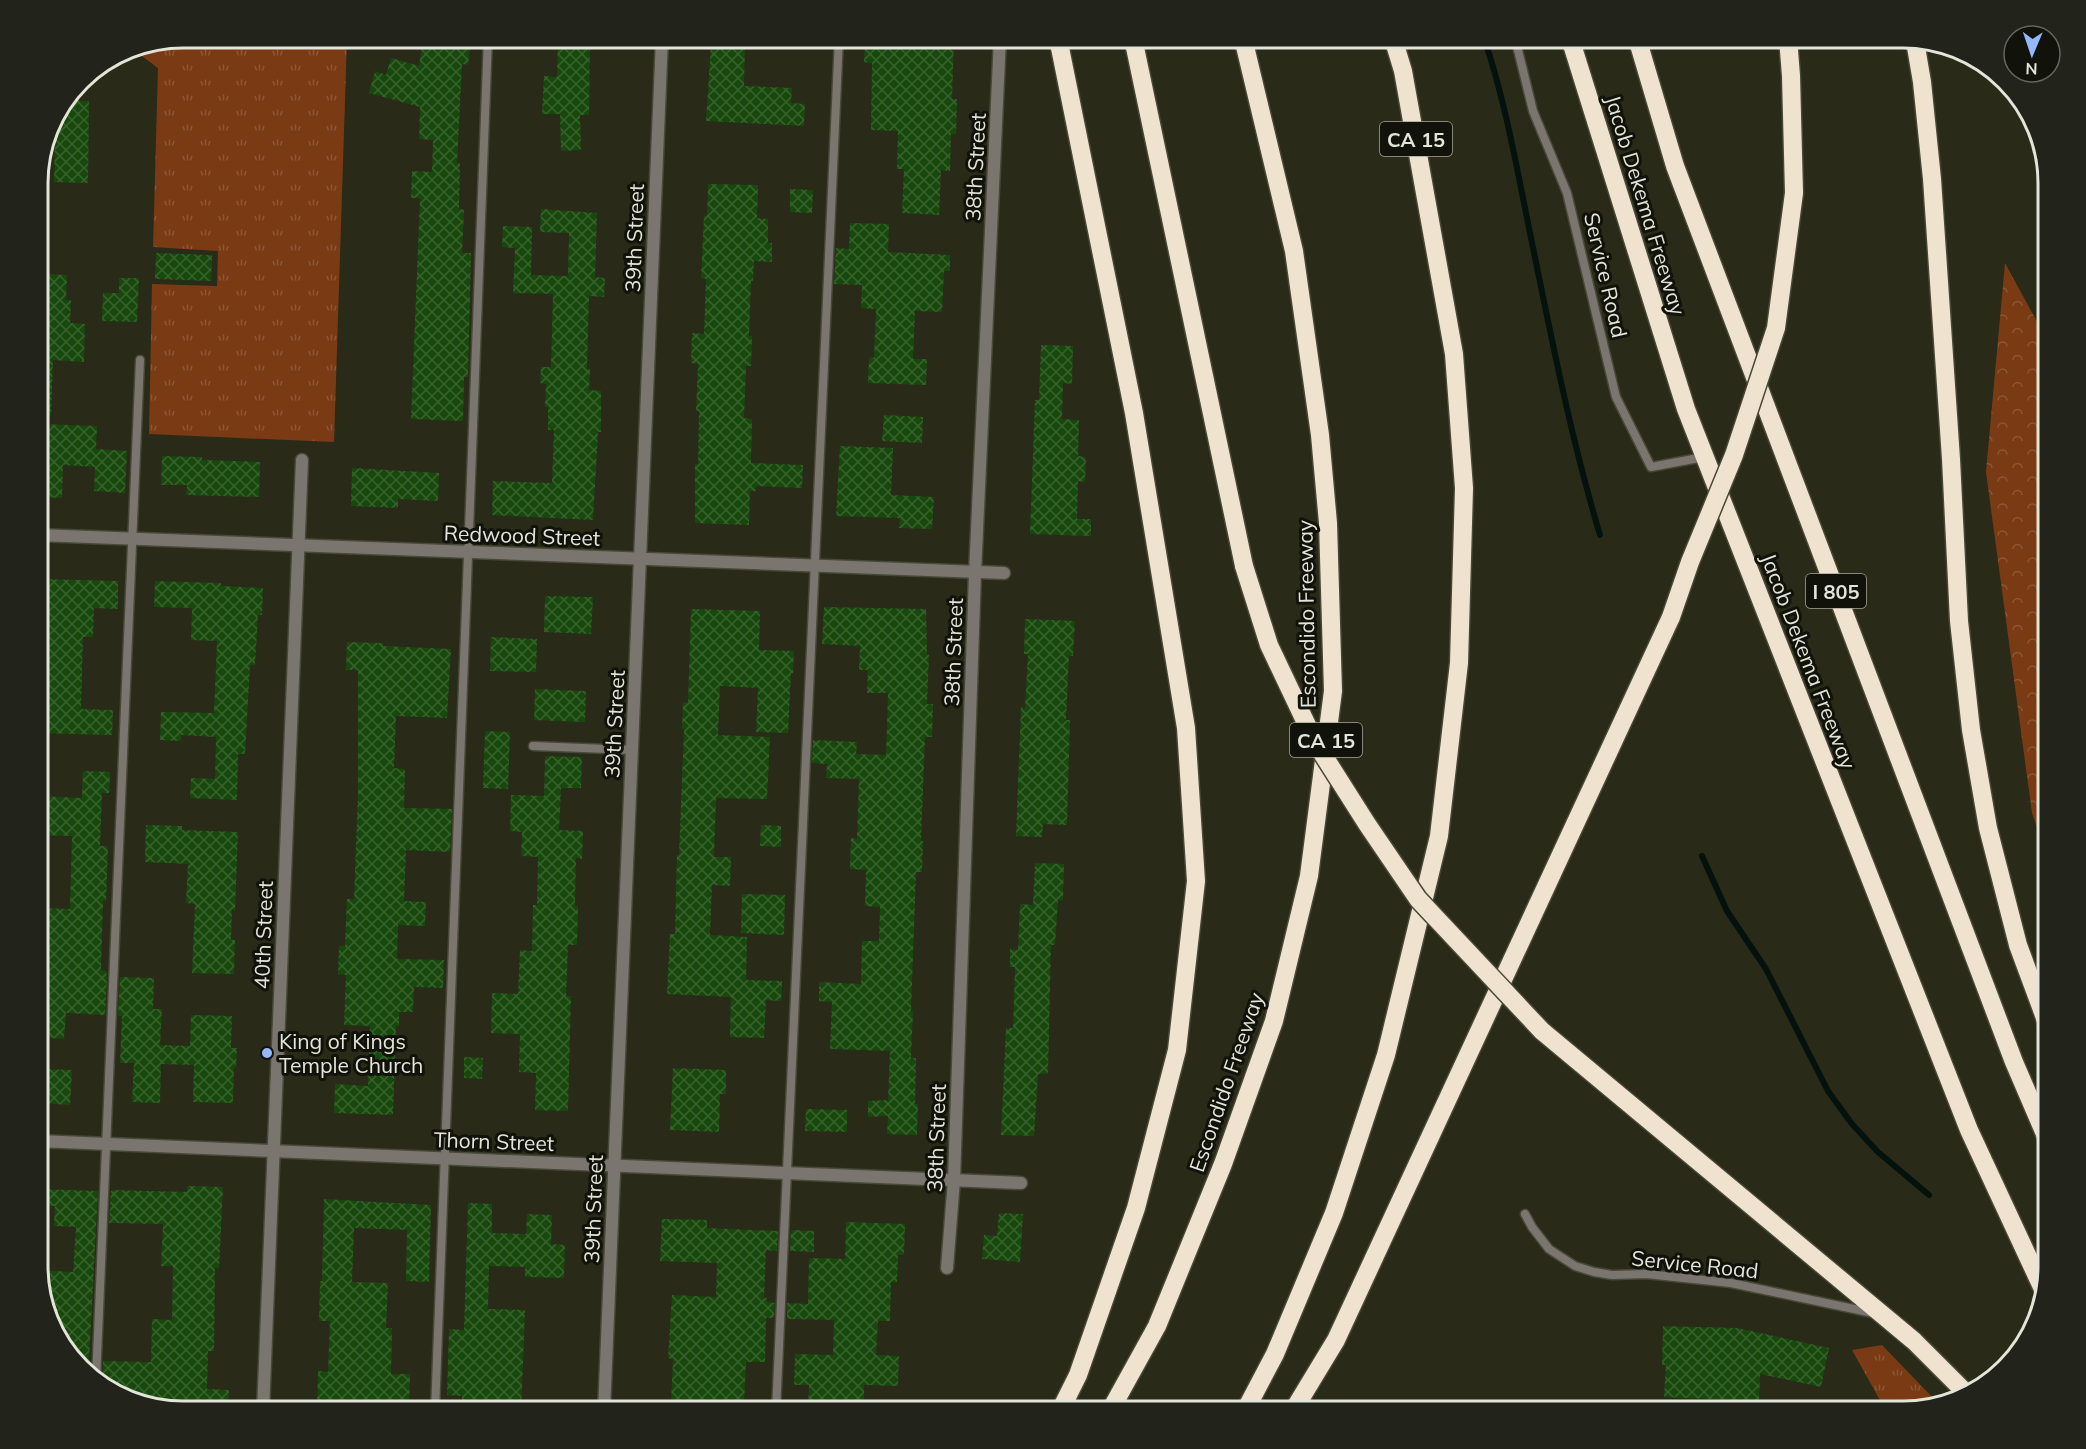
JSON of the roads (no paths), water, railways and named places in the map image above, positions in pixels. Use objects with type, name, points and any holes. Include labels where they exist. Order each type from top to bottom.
[{"type":"highway","points":[[1060,48],[1134,412],[1186,728],[1196,881],[1177,1050],[1136,1208],[1078,1375],[1065,1401]]},
{"type":"highway","points":[[1134,48],[1244,566],[1269,645],[1315,742],[1366,824],[1418,898],[1542,1031],[1914,1341],[1961,1388]]},
{"type":"highway","name":"Escondido Freeway","points":[[1116,1401],[1157,1326],[1223,1164],[1274,1021],[1309,876],[1333,691],[1328,523],[1320,435],[1294,251],[1245,48]]},
{"type":"highway","name":"CA 15","points":[[1251,1401],[1275,1354],[1334,1213],[1386,1055],[1439,836],[1459,663],[1464,488],[1454,354],[1403,71],[1396,48]]},
{"type":"highway","name":"Jacob Dekema Freeway","points":[[1573,48],[1686,409],[1969,1130],[2038,1277]]},
{"type":"highway","name":"Jacob Dekema Freeway","points":[[1640,48],[1675,166],[2009,1051],[2038,1116]]},
{"type":"highway","points":[[1300,1401],[1336,1340],[1671,617],[1690,562],[1734,455],[1776,328],[1794,193],[1789,48]]},
{"type":"highway","points":[[1916,49],[1932,179],[1951,459],[1959,621],[1971,730],[1988,828],[2018,945],[2038,997]]},
{"type":"street","name":"39th Street","points":[[604,1401],[662,48]]},
{"type":"street","name":"38th Street","points":[[947,1268],[954,1180],[975,573],[1000,48]]},
{"type":"street","name":"40th Street","points":[[263,1401],[303,460]]},
{"type":"street","name":"Redwood Street","points":[[48,535],[1004,573]]},
{"type":"street","name":"Thorn Street","points":[[48,1141],[1021,1183]]},
{"type":"lane","points":[[436,1401],[447,1159],[488,48]]},
{"type":"lane","points":[[777,1401],[839,48]]},
{"type":"lane","name":"Service Road","points":[[1517,48],[1533,111],[1567,193],[1616,397],[1651,467],[1704,456]]},
{"type":"lane","points":[[96,1369],[140,360]]},
{"type":"lane","points":[[533,746],[632,750]]},
{"type":"lane","name":"Service Road","points":[[1525,1214],[1549,1249],[1575,1266],[1594,1272],[1612,1275],[1646,1274],[1731,1283],[1882,1315]]},
{"type":"waterway","points":[[1487,48],[1515,156],[1561,383],[1600,535]]},
{"type":"waterway","points":[[1702,856],[1727,911],[1766,969],[1828,1091],[1852,1124],[1878,1152],[1929,1195]]},
{"type":"place","name":"King of Kings Temple Church","points":[[267,1053]]}]
